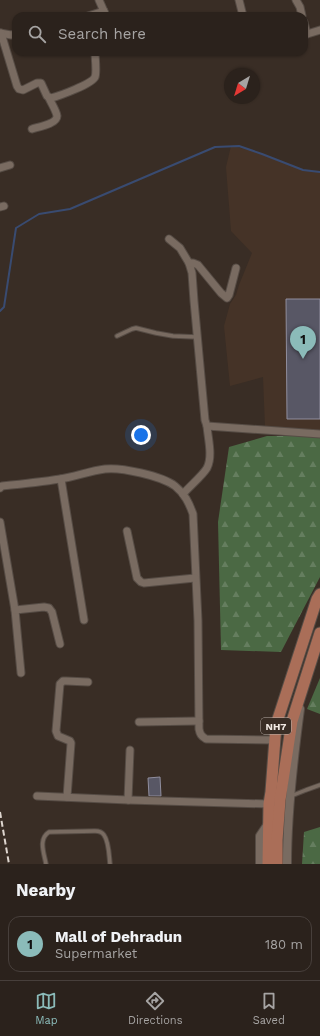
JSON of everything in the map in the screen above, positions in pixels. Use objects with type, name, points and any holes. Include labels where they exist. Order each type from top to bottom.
[{"type":"highway","name":"NH7","points":[[277,864],[277,840],[269,804],[276,725],[320,594]]},
{"type":"highway","name":"NH7","points":[[268,864],[273,823],[285,799],[292,721],[320,634]]},
{"type":"street","points":[[99,0],[104,12]]},
{"type":"street","points":[[239,0],[242,12]]},
{"type":"street","points":[[296,0],[301,12]]},
{"type":"street","points":[[308,34],[320,30]]},
{"type":"street","points":[[12,35],[1,33],[17,86],[19,89],[23,90],[36,83],[41,83],[57,117],[52,123],[32,129]]},
{"type":"street","points":[[49,98],[73,90],[92,81],[96,76],[95,56]]},
{"type":"street","points":[[0,168],[10,166]]},
{"type":"street","points":[[169,239],[180,248],[189,263],[192,273],[205,420],[210,453],[210,459],[204,473],[183,494]]},
{"type":"street","points":[[189,263],[198,265],[221,294],[227,298],[236,268]]},
{"type":"street","points":[[207,426],[320,434]]},
{"type":"street","points":[[0,488],[2,486],[61,479],[106,469],[117,469],[161,479],[174,486],[183,494],[188,501],[193,514],[198,621],[198,721],[200,733],[202,737],[206,739],[275,740]]},
{"type":"street","points":[[61,479],[84,620]]},
{"type":"street","points":[[0,522],[15,610],[21,673]]},
{"type":"street","points":[[127,531],[137,578],[141,582],[144,583],[195,578]]},
{"type":"street","points":[[15,610],[44,607],[49,608],[52,612],[60,644]]},
{"type":"street","points":[[67,797],[71,743],[70,741],[58,736],[56,731],[60,684],[63,681],[88,682]]},
{"type":"street","points":[[139,722],[198,721]]},
{"type":"street","points":[[128,800],[130,750]]},
{"type":"street","points":[[37,796],[269,804],[285,799],[287,843],[286,864]]},
{"type":"street","points":[[260,864],[260,836],[273,823]]},
{"type":"lane","points":[[117,336],[136,328],[173,336],[197,337]]},
{"type":"lane","points":[[285,799],[320,785]]},
{"type":"lane","points":[[46,864],[42,843],[45,834],[49,832],[95,831],[101,832],[104,835],[107,842],[110,864]]},
{"type":"shaded area","points":[[231,146],[250,150],[303,170],[320,172],[320,431],[265,427],[263,377],[230,386],[224,326],[230,304],[236,295],[252,253],[231,231],[226,167]]},
{"type":"green space","points":[[267,436],[320,436],[320,577],[281,652],[221,650],[218,522],[229,447]]},
{"type":"green space","points":[[320,678],[320,714],[307,709]]},
{"type":"green space","points":[[320,827],[320,864],[302,864],[304,832]]},
{"type":"building","points":[[286,299],[320,299],[320,419],[287,419]]},
{"type":"building","points":[[160,777],[161,796],[149,796],[148,778]]},
{"type":"waterway","points":[[0,311],[4,307],[16,228],[39,214],[70,209],[215,147],[239,146],[303,170],[320,172]]},
{"type":"railway","points":[[0,812],[9,864]]},
{"type":"place","name":"Mall of Dehradun","points":[[303,359]]}]
